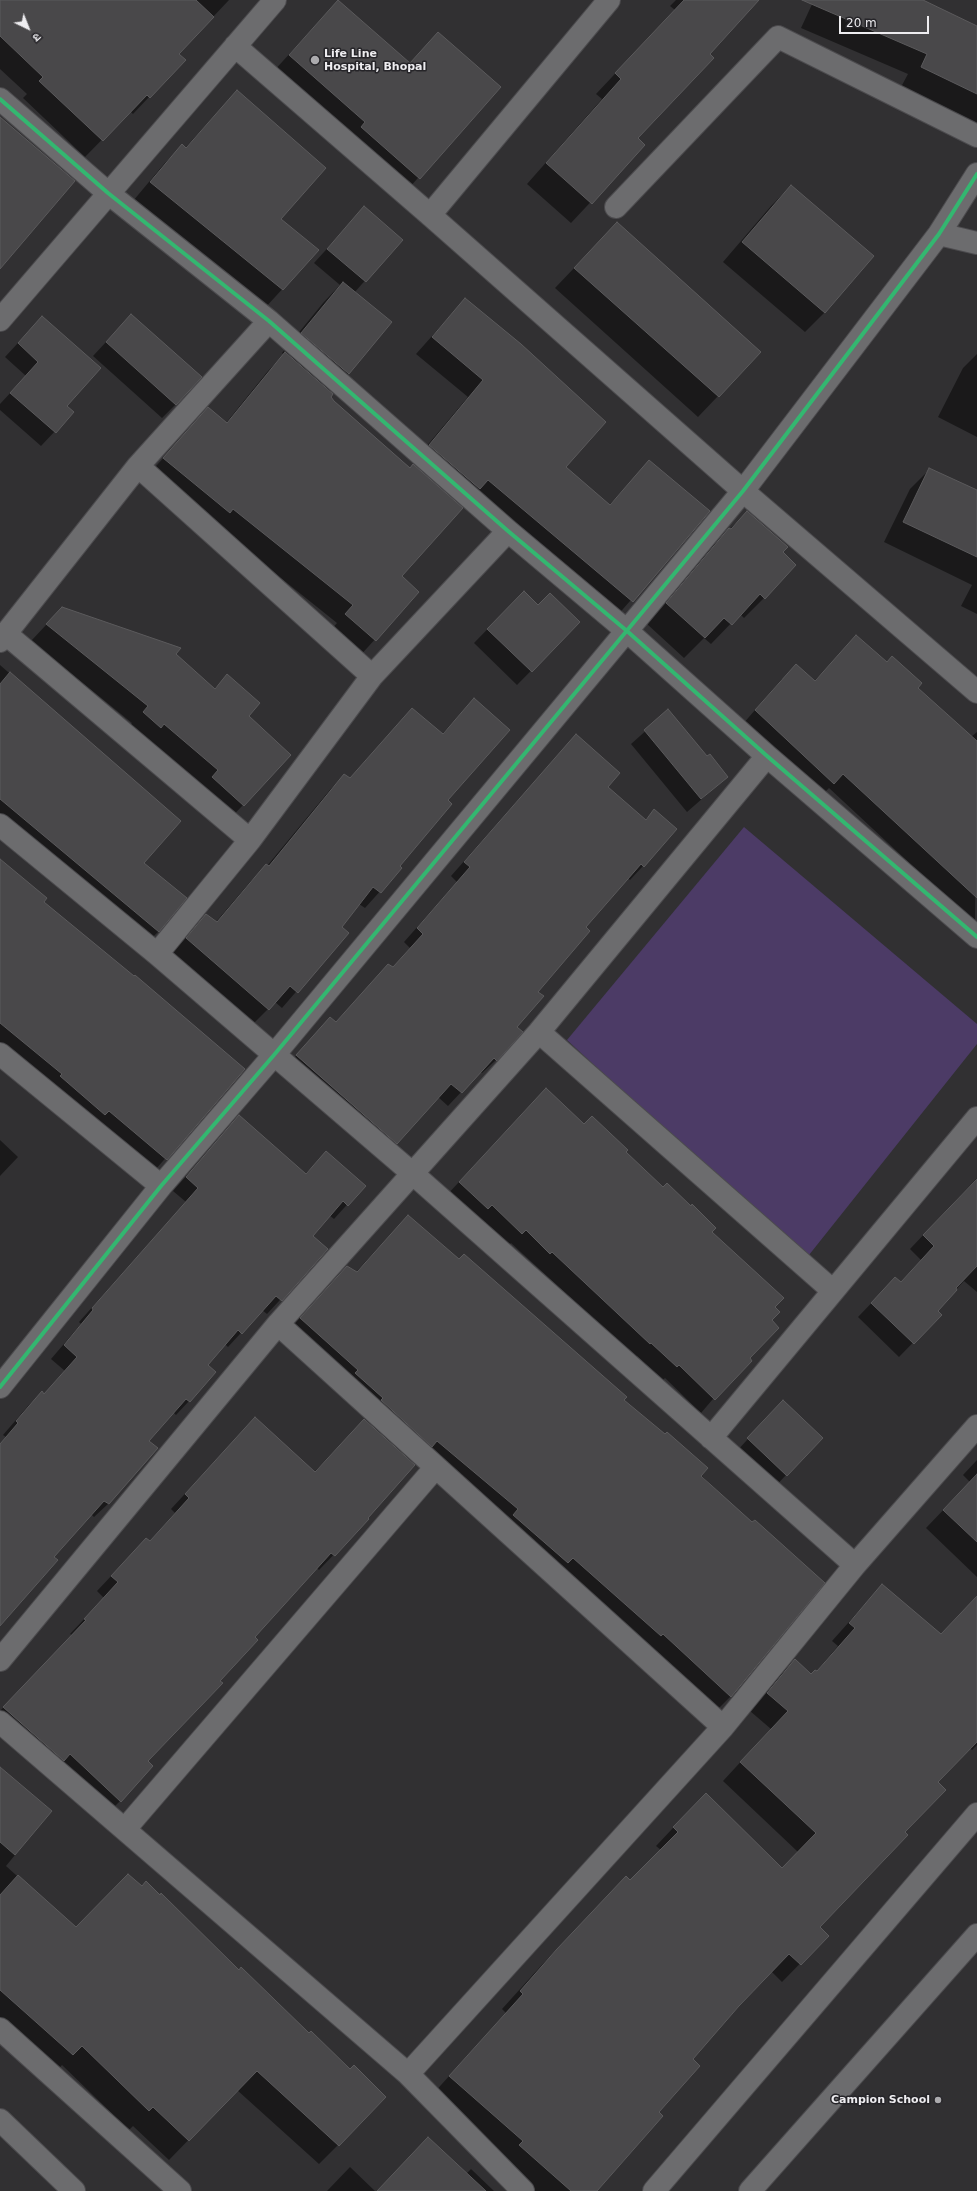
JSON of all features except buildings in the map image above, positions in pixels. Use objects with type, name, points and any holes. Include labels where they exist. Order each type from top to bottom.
[{"type":"street","points":[[0,320],[275,0]]},
{"type":"street","points":[[430,214],[609,0]]},
{"type":"street","points":[[616,207],[778,37],[977,136]]},
{"type":"street","points":[[235,46],[430,214],[743,491],[977,692]]},
{"type":"street","points":[[0,99],[108,193],[269,321],[508,531],[627,631],[767,756],[977,937]]},
{"type":"street","points":[[0,1387],[161,1186],[274,1055],[743,491],[939,234],[977,174]]},
{"type":"street","points":[[939,234],[977,244]]},
{"type":"street","points":[[250,840],[3,637],[138,466],[269,321]]},
{"type":"street","points":[[138,466],[372,676]]},
{"type":"street","points":[[157,954],[250,840],[372,676],[508,531]]},
{"type":"street","points":[[0,1660],[278,1324],[539,1032],[767,756]]},
{"type":"street","points":[[0,825],[157,954],[412,1173],[856,1565]]},
{"type":"street","points":[[539,1032],[832,1290]]},
{"type":"street","points":[[0,1054],[161,1186]]},
{"type":"street","points":[[711,1438],[832,1290],[977,1118]]},
{"type":"street","points":[[278,1324],[435,1468],[723,1727]]},
{"type":"street","points":[[408,2074],[723,1727],[856,1565],[977,1426]]},
{"type":"street","points":[[125,1829],[435,1468]]},
{"type":"street","points":[[0,1722],[408,2074],[524,2191]]},
{"type":"street","points":[[654,2191],[977,1814]]},
{"type":"street","points":[[750,2191],[977,1935]]},
{"type":"street","points":[[0,2029],[180,2191]]},
{"type":"street","points":[[0,2120],[74,2191]]},
{"type":"shaded area","points":[[744,827],[977,1024],[977,1044],[805,1260],[567,1040]]},
{"type":"cycle path","points":[[0,99],[108,193],[269,321],[508,531],[627,631],[767,756],[977,937]]},
{"type":"cycle path","points":[[0,1387],[161,1186],[274,1055],[743,491],[939,234],[977,174]]},
{"type":"place","name":"Life Line Hospital, Bhopal","points":[[315,60]]},
{"type":"place","name":"Campion School","points":[[938,2100]]}]
